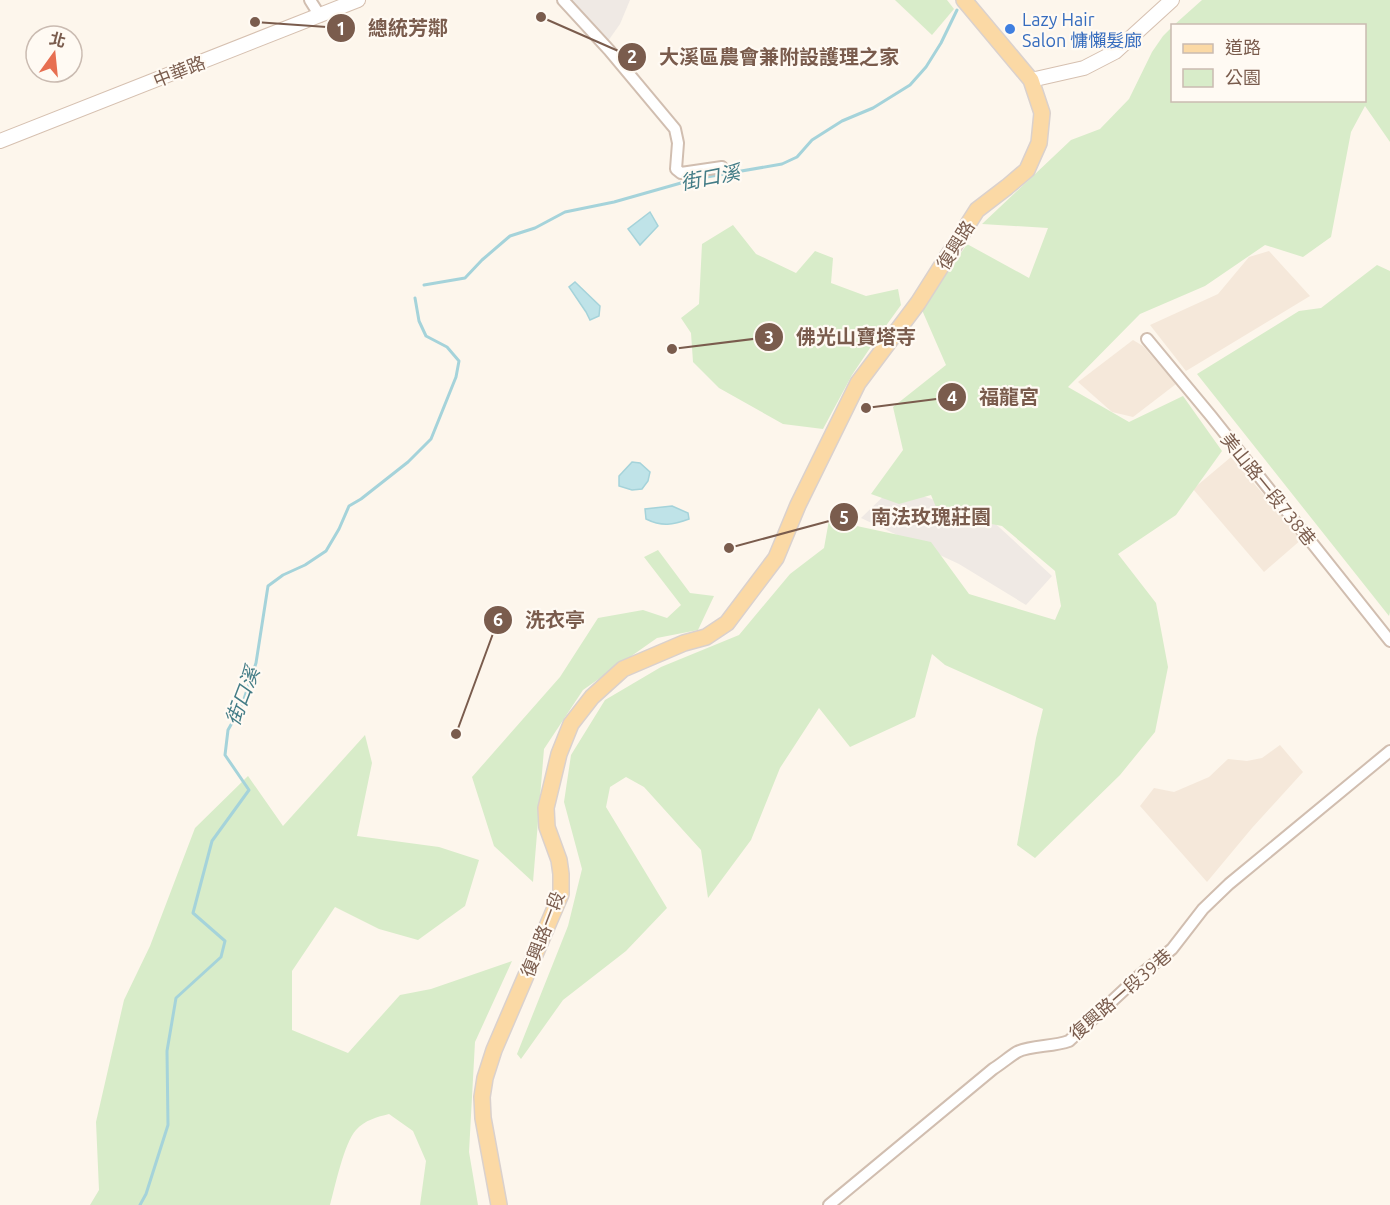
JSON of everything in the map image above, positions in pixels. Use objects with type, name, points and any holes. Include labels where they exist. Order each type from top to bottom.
[{"type":"main road","name":"復興路","points":[[796,511],[858,382],[918,303],[977,210],[1027,170],[1039,143],[1042,113],[1031,80],[964,0]]},
{"type":"main road","name":"復興路一段","points":[[499,1205],[483,1118],[482,1097],[494,1050],[561,894],[559,860],[547,826],[546,808],[559,754],[567,734],[592,697],[623,669],[684,643],[706,637],[727,623],[776,558],[796,511]]},
{"type":"street","points":[[310,0],[320,16]]},
{"type":"street","name":"中華路","points":[[0,141],[358,0]]},
{"type":"street","points":[[563,0],[609,50],[675,129],[678,143],[676,169],[681,173],[722,167]]},
{"type":"street","points":[[1031,80],[1084,68],[1115,52],[1172,0]]},
{"type":"street","name":"美山路一段738巷","points":[[1147,339],[1390,641]]},
{"type":"street","name":"復興路一段39巷","points":[[829,1205],[993,1069],[1018,1052],[1059,1045],[1069,1041],[1139,976],[1172,950],[1203,909],[1229,884],[1390,751]]},
{"type":"shaded area","points":[[572,0],[630,0],[620,24],[608,41]]},
{"type":"shaded area","points":[[1269,251],[1310,296],[1186,371],[1150,325],[1218,294],[1249,257]]},
{"type":"shaded area","points":[[1133,340],[1143,346],[1176,384],[1133,417],[1112,412],[1078,382]]},
{"type":"shaded area","points":[[1231,457],[1302,539],[1264,572],[1193,489]]},
{"type":"shaded area","points":[[893,487],[987,516],[1052,576],[1026,605],[959,564],[861,518]]},
{"type":"shaded area","points":[[1280,745],[1303,772],[1207,882],[1140,806],[1154,788],[1174,792],[1209,777],[1228,759],[1247,761],[1262,758]]},
{"type":"green space","points":[[895,0],[947,0],[954,9],[932,35]]},
{"type":"green space","points":[[1202,0],[1390,0],[1390,142],[1365,106],[1351,132],[1331,237],[1303,257],[1265,245],[1205,286],[1140,314],[1068,387],[1129,422],[1183,396],[1222,451],[1176,515],[1118,554],[1156,603],[1168,667],[1155,732],[1120,775],[1035,858],[1017,845],[1043,709],[945,665],[932,654],[915,717],[850,747],[819,708],[780,768],[751,840],[708,898],[701,850],[644,787],[626,777],[610,787],[606,807],[667,908],[626,951],[563,1000],[521,1059],[517,1054],[568,926],[582,869],[564,802],[571,755],[605,700],[661,667],[739,635],[790,574],[824,548],[829,520],[931,542],[969,594],[1055,620],[1061,606],[1055,571],[1002,526],[939,514],[931,495],[899,504],[871,494],[903,450],[893,407],[946,365],[922,310],[967,244],[1029,278],[1048,228],[982,224],[1071,140],[1100,129],[1129,99],[1152,52],[1171,28],[1171,102],[1366,102],[1366,24],[1175,24]]},
{"type":"green space","points":[[733,225],[756,254],[796,273],[815,251],[833,258],[831,283],[866,296],[898,289],[901,305],[852,375],[823,429],[783,424],[719,388],[693,362],[691,333],[681,318],[699,304],[702,244]]},
{"type":"green space","points":[[1377,265],[1390,271],[1389,616],[1197,374],[1299,311],[1321,308]]},
{"type":"green space","points":[[658,550],[690,593],[714,596],[698,630],[657,638],[583,690],[544,749],[533,882],[494,846],[472,777],[560,677],[598,618],[643,610],[667,618],[681,605],[644,557]]},
{"type":"green space","points":[[365,735],[372,763],[357,836],[439,847],[479,860],[465,906],[418,940],[379,929],[335,907],[292,971],[292,1030],[348,1053],[400,995],[431,989],[512,961],[475,1042],[469,1152],[478,1205],[420,1205],[426,1161],[413,1131],[389,1114],[367,1121],[352,1136],[340,1166],[330,1205],[90,1205],[99,1190],[96,1122],[124,1000],[150,946],[195,828],[248,776],[283,826]]},
{"type":"water","points":[[650,212],[658,226],[640,245],[628,229]]},
{"type":"water","points":[[575,282],[600,306],[599,316],[590,320],[569,287]]},
{"type":"water","points":[[632,462],[640,463],[650,472],[648,481],[642,489],[632,490],[619,486],[619,476]]},
{"type":"water","points":[[672,506],[688,513],[689,519],[667,524],[646,519],[645,509]]},
{"type":"waterway","name":"街口溪","points":[[424,285],[465,278],[510,236],[535,228],[565,212],[614,202],[695,179],[782,164],[797,157],[812,140],[842,121],[873,108],[910,85],[926,67],[957,10]]},
{"type":"waterway","name":"街口溪","points":[[140,1205],[146,1194],[168,1125],[167,1051],[176,998],[221,957],[225,941],[193,913],[212,841],[249,790],[225,755],[228,730],[242,705],[256,663],[268,586],[326,551],[349,506],[408,462],[431,439],[456,377],[459,361],[447,347],[426,336],[419,321],[415,298]]},
{"type":"place","name":"大溪區農會兼附設護理之家","points":[[541,17]]},
{"type":"place","name":"總統芳鄰","points":[[255,22]]},
{"type":"place","name":"Lazy Hair Salon 慵懶髮廊","points":[[1010,29]]},
{"type":"place","name":"佛光山寶塔寺","points":[[672,349]]},
{"type":"place","name":"福龍宮","points":[[866,408]]},
{"type":"place","name":"南法玫瑰莊園","points":[[729,548]]},
{"type":"place","name":"洗衣亭","points":[[456,734]]}]
